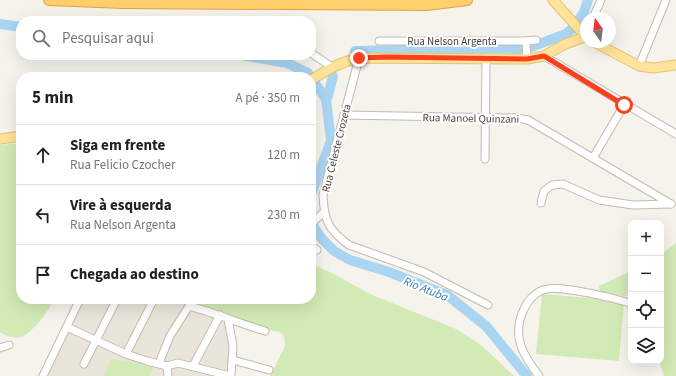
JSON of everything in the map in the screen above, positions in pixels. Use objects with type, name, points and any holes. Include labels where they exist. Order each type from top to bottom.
[{"type":"highway","points":[[49,0],[217,1],[427,5],[468,0]]},
{"type":"main road","points":[[553,0],[580,30]]},
{"type":"main road","name":"Rua Nelson Argenta","points":[[316,77],[344,61],[359,58],[527,59],[544,56],[565,44],[580,39]]},
{"type":"main road","points":[[605,48],[639,66],[653,68],[676,65]]},
{"type":"main road","points":[[0,139],[16,137]]},
{"type":"street","points":[[596,12],[601,0]]},
{"type":"street","points":[[639,66],[666,0]]},
{"type":"street","name":"Rua Nelson Argenta","points":[[379,41],[526,42],[536,40]]},
{"type":"street","points":[[526,42],[527,59]]},
{"type":"street","points":[[316,56],[332,67]]},
{"type":"street","points":[[544,56],[624,105],[676,134]]},
{"type":"street","name":"Rua Celeste Crozeta","points":[[359,58],[324,189],[324,212],[329,227],[338,237],[349,245],[424,272],[488,305]]},
{"type":"street","points":[[485,159],[486,58]]},
{"type":"street","points":[[593,158],[624,105]]},
{"type":"street","name":"Rua Manoel Quinzani","points":[[344,115],[517,118],[528,120],[674,204]]},
{"type":"street","points":[[541,203],[544,191],[552,185],[563,184],[599,200],[633,205],[674,204]]},
{"type":"street","points":[[316,220],[324,212]]},
{"type":"street","points":[[539,376],[530,364],[520,344],[517,330],[520,317],[526,304],[535,295],[543,290],[552,289],[600,295],[628,302]]},
{"type":"street","points":[[43,376],[78,304]]},
{"type":"street","points":[[84,364],[114,304]]},
{"type":"street","points":[[126,354],[151,304]]},
{"type":"street","points":[[159,363],[170,336],[189,306],[265,331]]},
{"type":"street","points":[[193,366],[220,315]]},
{"type":"street","points":[[67,327],[126,354],[167,366],[178,363],[230,376],[233,360],[233,346],[228,319]]},
{"type":"street","points":[[0,348],[10,345]]},
{"type":"street","points":[[233,360],[269,370]]},
{"type":"street","points":[[167,366],[168,376]]},
{"type":"shaded area","points":[[80,304],[197,304],[234,317],[234,376],[47,376]]},
{"type":"green space","points":[[16,143],[16,304],[52,304],[45,315],[30,331],[21,337],[16,338],[7,336],[0,332],[0,145]]},
{"type":"green space","points":[[676,243],[676,376],[664,376],[660,364],[664,364],[664,252]]},
{"type":"green space","points":[[316,266],[332,273],[370,294],[456,329],[481,345],[514,376],[270,376],[285,346],[284,336],[280,332],[252,328],[212,315],[197,314],[182,304],[316,304]]},
{"type":"green space","points":[[628,272],[628,297],[600,292],[599,286]]},
{"type":"green space","points":[[542,294],[624,301],[619,361],[536,354]]},
{"type":"green space","points":[[111,359],[153,367],[149,376],[104,376]]},
{"type":"waterway","points":[[355,51],[528,48],[566,34],[575,26],[584,12],[588,0]]},
{"type":"waterway","name":"Rio Atuba","points":[[0,24],[16,26]]},
{"type":"waterway","name":"Rio Atuba","points":[[270,60],[287,63],[306,72]]},
{"type":"waterway","points":[[326,99],[333,76]]},
{"type":"waterway","name":"Rio Atuba","points":[[316,85],[326,99],[331,141],[316,182]]},
{"type":"waterway","name":"Rio Atuba","points":[[316,230],[334,251],[350,260],[389,272],[447,295],[486,326],[527,376]]},
{"type":"route","points":[[359,58],[527,59],[544,56],[624,105]]}]
